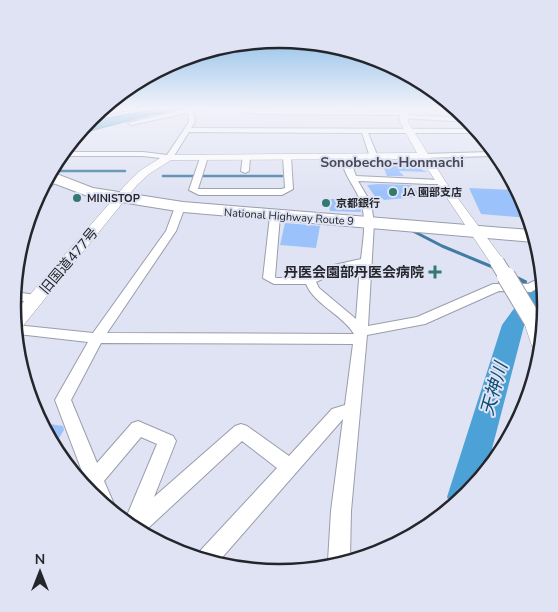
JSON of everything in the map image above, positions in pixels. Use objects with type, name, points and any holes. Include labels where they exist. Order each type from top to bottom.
[{"type":"highway","name":"National Highway Route 9","points":[[53,183],[121,198],[180,207],[527,236]]},
{"type":"street","points":[[169,157],[183,137]]},
{"type":"street","points":[[366,137],[374,157]]},
{"type":"street","points":[[412,137],[440,182],[497,262],[532,319],[536,330]]},
{"type":"street","points":[[71,154],[143,154],[169,157],[374,157],[487,154]]},
{"type":"street","name":"旧国道477号","points":[[22,316],[145,172],[169,157]]},
{"type":"street","points":[[204,157],[193,190],[199,192],[282,192],[289,189],[286,157]]},
{"type":"street","points":[[245,170],[246,157]]},
{"type":"street","points":[[339,557],[341,511],[360,336],[369,223],[366,202],[344,157]]},
{"type":"street","points":[[353,178],[388,178],[410,182],[440,182]]},
{"type":"street","points":[[97,488],[63,400],[97,338],[171,230],[180,207]]},
{"type":"street","points":[[276,216],[269,278],[274,281],[310,281],[338,267],[367,261]]},
{"type":"street","points":[[310,281],[314,290],[339,310],[360,336]]},
{"type":"street","points":[[22,330],[97,338],[360,336],[420,321],[497,286],[531,288],[536,285]]},
{"type":"street","points":[[22,297],[36,299]]},
{"type":"street","points":[[210,554],[338,414],[352,410]]},
{"type":"street","points":[[100,491],[138,428],[167,441],[136,520]]},
{"type":"street","points":[[138,521],[241,431],[290,467]]},
{"type":"building","points":[[384,161],[402,161],[427,172],[399,171],[404,176],[387,176],[383,166],[387,166]]},
{"type":"building","points":[[367,185],[411,185],[420,195],[384,200],[376,198]]},
{"type":"building","points":[[469,188],[509,190],[521,217],[481,214]]},
{"type":"building","points":[[327,199],[358,199],[361,212],[330,211]]},
{"type":"building","points":[[285,223],[320,226],[316,248],[280,245]]},
{"type":"building","points":[[50,424],[63,426],[64,430],[59,439]]},
{"type":"waterway","points":[[60,171],[125,171]]},
{"type":"waterway","points":[[163,176],[282,176]]},
{"type":"waterway","points":[[413,231],[442,246],[495,268]]},
{"type":"waterway","points":[[515,277],[525,282]]},
{"type":"waterway","name":"天神川","points":[[468,481],[513,325],[536,295]]},
{"type":"place","name":"JA 園部支店","points":[[393,192]]},
{"type":"place","name":"MINISTOP","points":[[77,198]]},
{"type":"place","name":"京都銀行","points":[[326,203]]},
{"type":"place","name":"丹医会園部丹医会病院","points":[[435,272]]},
{"type":"district","name":"Sonobecho-Honmachi","points":[[392,162]]}]
